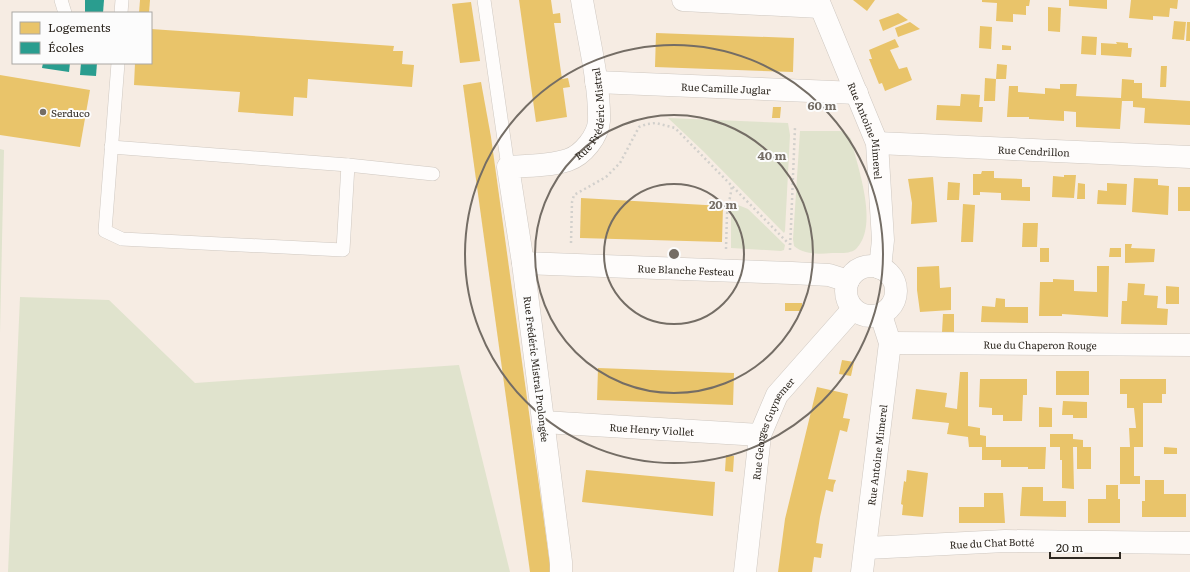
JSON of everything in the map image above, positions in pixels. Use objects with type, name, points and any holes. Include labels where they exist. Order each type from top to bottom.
[{"type":"street","name":"Rue Frédéric Mistral","points":[[508,167],[569,160],[579,154],[594,136],[599,122],[596,82],[582,0]]},
{"type":"street","points":[[683,0],[819,3]]},
{"type":"street","name":"Rue Antoine Mimerel","points":[[819,3],[877,143],[883,240],[880,268]]},
{"type":"street","name":"Rue Camille Juglar","points":[[596,82],[857,93]]},
{"type":"street","name":"Rue Cendrillon","points":[[877,143],[1190,157]]},
{"type":"street","name":"Rue Frédéric Mistral Prolongée","points":[[508,167],[523,263],[561,572]]},
{"type":"street","name":"Rue Blanche Festeau","points":[[523,263],[829,275],[848,281]]},
{"type":"street","points":[[873,266],[880,268],[893,279],[896,287],[894,303],[881,315],[866,316],[853,309],[846,295],[848,281],[858,270],[873,266]]},
{"type":"street","name":"Rue Georges Guynemer","points":[[745,572],[760,435],[777,395],[853,309]]},
{"type":"street","name":"Rue Antoine Mimerel","points":[[862,572],[867,548],[890,343],[881,315]]},
{"type":"street","name":"Rue du Chaperon Rouge","points":[[890,343],[1190,346]]},
{"type":"street","name":"Rue Henry Viollet","points":[[543,422],[760,435]]},
{"type":"street","name":"Rue du Chat Botté","points":[[867,548],[1005,541],[1190,543]]},
{"type":"lane","points":[[61,0],[65,12]]},
{"type":"lane","points":[[121,12],[122,0]]},
{"type":"lane","points":[[484,0],[508,167]]},
{"type":"lane","points":[[118,64],[105,231],[122,239],[343,250],[348,165]]},
{"type":"lane","points":[[111,147],[348,165],[433,174]]},
{"type":"path","points":[[570,244],[572,202],[574,195],[606,177],[620,163],[639,127],[656,123],[675,128],[789,244]]},
{"type":"path","points":[[790,254],[789,244],[795,127]]},
{"type":"path","points":[[726,252],[727,214],[732,186]]},
{"type":"green space","points":[[668,118],[788,123],[790,135],[784,233],[703,151]]},
{"type":"green space","points":[[800,131],[841,131],[847,134],[851,139],[862,180],[867,211],[863,239],[854,251],[822,254],[802,251],[794,246],[793,239]]},
{"type":"green space","points":[[0,149],[4,150],[0,333]]},
{"type":"green space","points":[[738,205],[748,209],[785,245],[784,250],[731,248],[731,210]]},
{"type":"green space","points":[[20,297],[109,300],[195,383],[459,365],[510,572],[8,572]]},
{"type":"building: Logements","points":[[140,0],[150,0],[149,12],[139,12]]},
{"type":"building: Logements","points":[[519,0],[551,0],[553,14],[560,13],[561,23],[554,23],[562,79],[568,78],[570,87],[563,88],[567,117],[536,122]]},
{"type":"building: Logements","points":[[853,0],[875,0],[867,11]]},
{"type":"building: Logements","points":[[982,0],[1030,0],[1029,6],[1026,6],[1026,15],[1013,14],[1013,22],[996,21],[997,3],[982,2]]},
{"type":"building: Logements","points":[[1069,0],[1107,0],[1107,9],[1069,6]]},
{"type":"building: Logements","points":[[1131,0],[1178,0],[1177,9],[1170,8],[1169,17],[1153,16],[1153,20],[1129,18]]},
{"type":"building: Logements","points":[[471,2],[480,61],[460,63],[452,4]]},
{"type":"building: Logements","points":[[1048,7],[1061,8],[1060,32],[1048,31]]},
{"type":"building: Logements","points":[[898,13],[908,20],[883,31],[879,20]]},
{"type":"building: Logements","points":[[1174,21],[1186,22],[1184,40],[1172,39]]},
{"type":"building: Logements","points":[[910,22],[920,29],[898,37],[895,28]]},
{"type":"building: Logements","points":[[1187,22],[1190,22],[1190,41],[1186,41]]},
{"type":"building: Logements","points":[[980,26],[992,27],[991,49],[979,48]]},
{"type":"building: Logements","points":[[152,29],[394,46],[393,51],[403,51],[402,64],[414,65],[412,87],[308,79],[307,98],[294,97],[293,116],[238,112],[240,92],[134,85],[135,64],[152,64]]},
{"type":"building: Logements","points":[[656,33],[794,38],[793,72],[655,67]]},
{"type":"building: Logements","points":[[1082,36],[1097,37],[1096,55],[1081,54]]},
{"type":"building: Logements","points":[[895,39],[899,47],[890,50],[899,69],[907,67],[912,80],[885,91],[882,83],[879,84],[869,59],[872,59],[869,50]]},
{"type":"building: Logements","points":[[1116,42],[1128,43],[1128,48],[1132,48],[1131,57],[1101,55],[1101,43],[1117,44]]},
{"type":"building: Logements","points":[[1002,45],[1011,46],[1011,50],[1002,50]]},
{"type":"building: Logements","points":[[997,64],[1007,65],[1006,79],[996,79]]},
{"type":"building: Logements","points":[[1161,66],[1167,66],[1166,87],[1160,87]]},
{"type":"building: Logements","name":"Serduco","points":[[0,75],[90,90],[80,147],[0,135]]},
{"type":"building: Logements","points":[[985,78],[996,79],[995,101],[984,101]]},
{"type":"building: Logements","points":[[1122,79],[1134,80],[1134,83],[1142,83],[1142,98],[1190,101],[1190,125],[1144,123],[1145,108],[1133,107],[1133,101],[1122,101],[1120,129],[1076,127],[1076,112],[1064,111],[1064,121],[1029,119],[1029,117],[1007,117],[1009,86],[1018,86],[1018,92],[1045,94],[1045,88],[1060,89],[1060,84],[1077,84],[1076,96],[1121,98]]},
{"type":"building: Logements","points":[[481,82],[491,137],[551,572],[530,572],[463,85]]},
{"type":"building: Logements","points":[[961,94],[980,95],[979,107],[983,107],[982,122],[936,120],[937,105],[960,106]]},
{"type":"building: Logements","points":[[773,107],[781,107],[780,118],[772,118]]},
{"type":"building: Logements","points":[[982,171],[994,171],[994,178],[1022,179],[1022,187],[1030,187],[1030,201],[1001,200],[1001,193],[980,192],[980,195],[973,195],[973,174],[981,174]]},
{"type":"building: Logements","points":[[1064,175],[1076,175],[1074,198],[1052,197],[1053,176],[1064,177]]},
{"type":"building: Logements","points":[[933,177],[937,222],[911,224],[912,203],[908,179]]},
{"type":"building: Logements","points":[[1134,178],[1158,179],[1158,185],[1169,186],[1168,215],[1132,212]]},
{"type":"building: Logements","points":[[948,182],[960,183],[959,200],[947,200]]},
{"type":"building: Logements","points":[[1078,183],[1085,184],[1085,199],[1077,199]]},
{"type":"building: Logements","points":[[1107,183],[1127,184],[1126,205],[1097,204],[1098,190],[1107,191]]},
{"type":"building: Logements","points":[[1178,187],[1190,187],[1190,211],[1178,211]]},
{"type":"building: Logements","points":[[581,198],[723,206],[722,242],[580,238]]},
{"type":"building: Logements","points":[[963,204],[975,205],[973,242],[961,242]]},
{"type":"building: Logements","points":[[1023,223],[1038,223],[1037,247],[1022,247]]},
{"type":"building: Logements","points":[[1125,244],[1132,244],[1131,248],[1155,249],[1154,262],[1125,263]]},
{"type":"building: Logements","points":[[1040,248],[1049,248],[1049,262],[1040,262]]},
{"type":"building: Logements","points":[[1110,248],[1121,248],[1121,257],[1109,257]]},
{"type":"building: Logements","points":[[939,266],[940,288],[951,287],[951,310],[920,312],[917,290],[917,267]]},
{"type":"building: Logements","points":[[1097,266],[1109,266],[1108,317],[1062,314],[1062,316],[1039,316],[1040,282],[1053,282],[1053,279],[1074,280],[1074,291],[1097,292]]},
{"type":"building: Logements","points":[[1128,283],[1145,284],[1144,295],[1158,296],[1157,308],[1168,309],[1167,325],[1121,324],[1122,301],[1127,301]]},
{"type":"building: Logements","points":[[1166,286],[1179,287],[1179,304],[1166,304]]},
{"type":"building: Logements","points":[[996,298],[1005,299],[1005,307],[1028,307],[1028,323],[981,322],[982,306],[995,307]]},
{"type":"building: Logements","points":[[785,303],[802,303],[802,311],[785,311]]},
{"type":"building: Logements","points":[[943,314],[954,314],[954,332],[942,332]]},
{"type":"building: Logements","points":[[842,360],[854,362],[851,376],[839,374]]},
{"type":"building: Logements","points":[[598,368],[734,373],[733,405],[597,400]]},
{"type":"building: Logements","points":[[1056,371],[1089,371],[1089,395],[1056,395]]},
{"type":"building: Logements","points":[[960,372],[968,372],[968,426],[980,428],[980,435],[986,436],[986,447],[1046,447],[1045,469],[1028,469],[1028,467],[1001,467],[1001,460],[982,460],[982,447],[969,447],[968,437],[947,434],[949,423],[912,419],[916,389],[947,393],[945,407],[957,409]]},
{"type":"building: Logements","points":[[980,379],[1027,379],[1027,395],[1023,395],[1022,421],[1003,421],[1003,415],[992,415],[992,408],[979,407]]},
{"type":"building: Logements","points":[[1120,379],[1166,379],[1166,394],[1162,394],[1162,403],[1143,403],[1143,447],[1134,447],[1134,476],[1140,476],[1140,484],[1120,484],[1120,447],[1130,447],[1129,428],[1136,428],[1134,408],[1127,408],[1127,394],[1120,394]]},
{"type":"building: Logements","points":[[817,387],[848,394],[843,418],[850,419],[847,432],[840,430],[828,479],[836,480],[833,492],[826,490],[820,517],[816,543],[823,544],[821,558],[814,557],[812,572],[778,572],[785,519]]},
{"type":"building: Logements","points":[[1063,401],[1087,402],[1087,418],[1073,418],[1073,415],[1062,415]]},
{"type":"building: Logements","points":[[1039,407],[1052,408],[1052,427],[1039,427]]},
{"type":"building: Logements","points":[[1050,434],[1073,434],[1073,439],[1083,440],[1083,447],[1091,447],[1091,469],[1077,469],[1077,447],[1073,447],[1074,489],[1062,488],[1062,460],[1060,460],[1060,447],[1050,447]]},
{"type":"building: Logements","points":[[1164,447],[1177,448],[1177,454],[1164,454]]},
{"type":"building: Logements","points":[[726,455],[734,456],[733,472],[725,471]]},
{"type":"building: Logements","points":[[586,470],[715,482],[713,516],[582,502]]},
{"type":"building: Logements","points":[[907,470],[928,473],[923,517],[902,515],[903,505],[901,504]]},
{"type":"building: Logements","points":[[1145,480],[1164,480],[1164,494],[1186,494],[1186,517],[1142,517],[1142,501],[1145,501]]},
{"type":"building: Logements","points":[[1106,485],[1118,485],[1118,499],[1120,499],[1120,523],[1088,523],[1088,499],[1106,499]]},
{"type":"building: Logements","points":[[1022,487],[1043,487],[1043,501],[1066,501],[1066,517],[1020,516]]},
{"type":"building: Logements","points":[[984,493],[1003,493],[1005,523],[959,523],[959,507],[984,507]]},
{"type":"building: Écoles","points":[[85,0],[104,0],[103,12],[85,12]]},
{"type":"building: Écoles","points":[[43,64],[70,64],[69,72],[42,68]]},
{"type":"building: Écoles","points":[[81,64],[97,64],[96,76],[80,75]]},
{"type":"place","name":"Serduco","points":[[43,112]]}]
